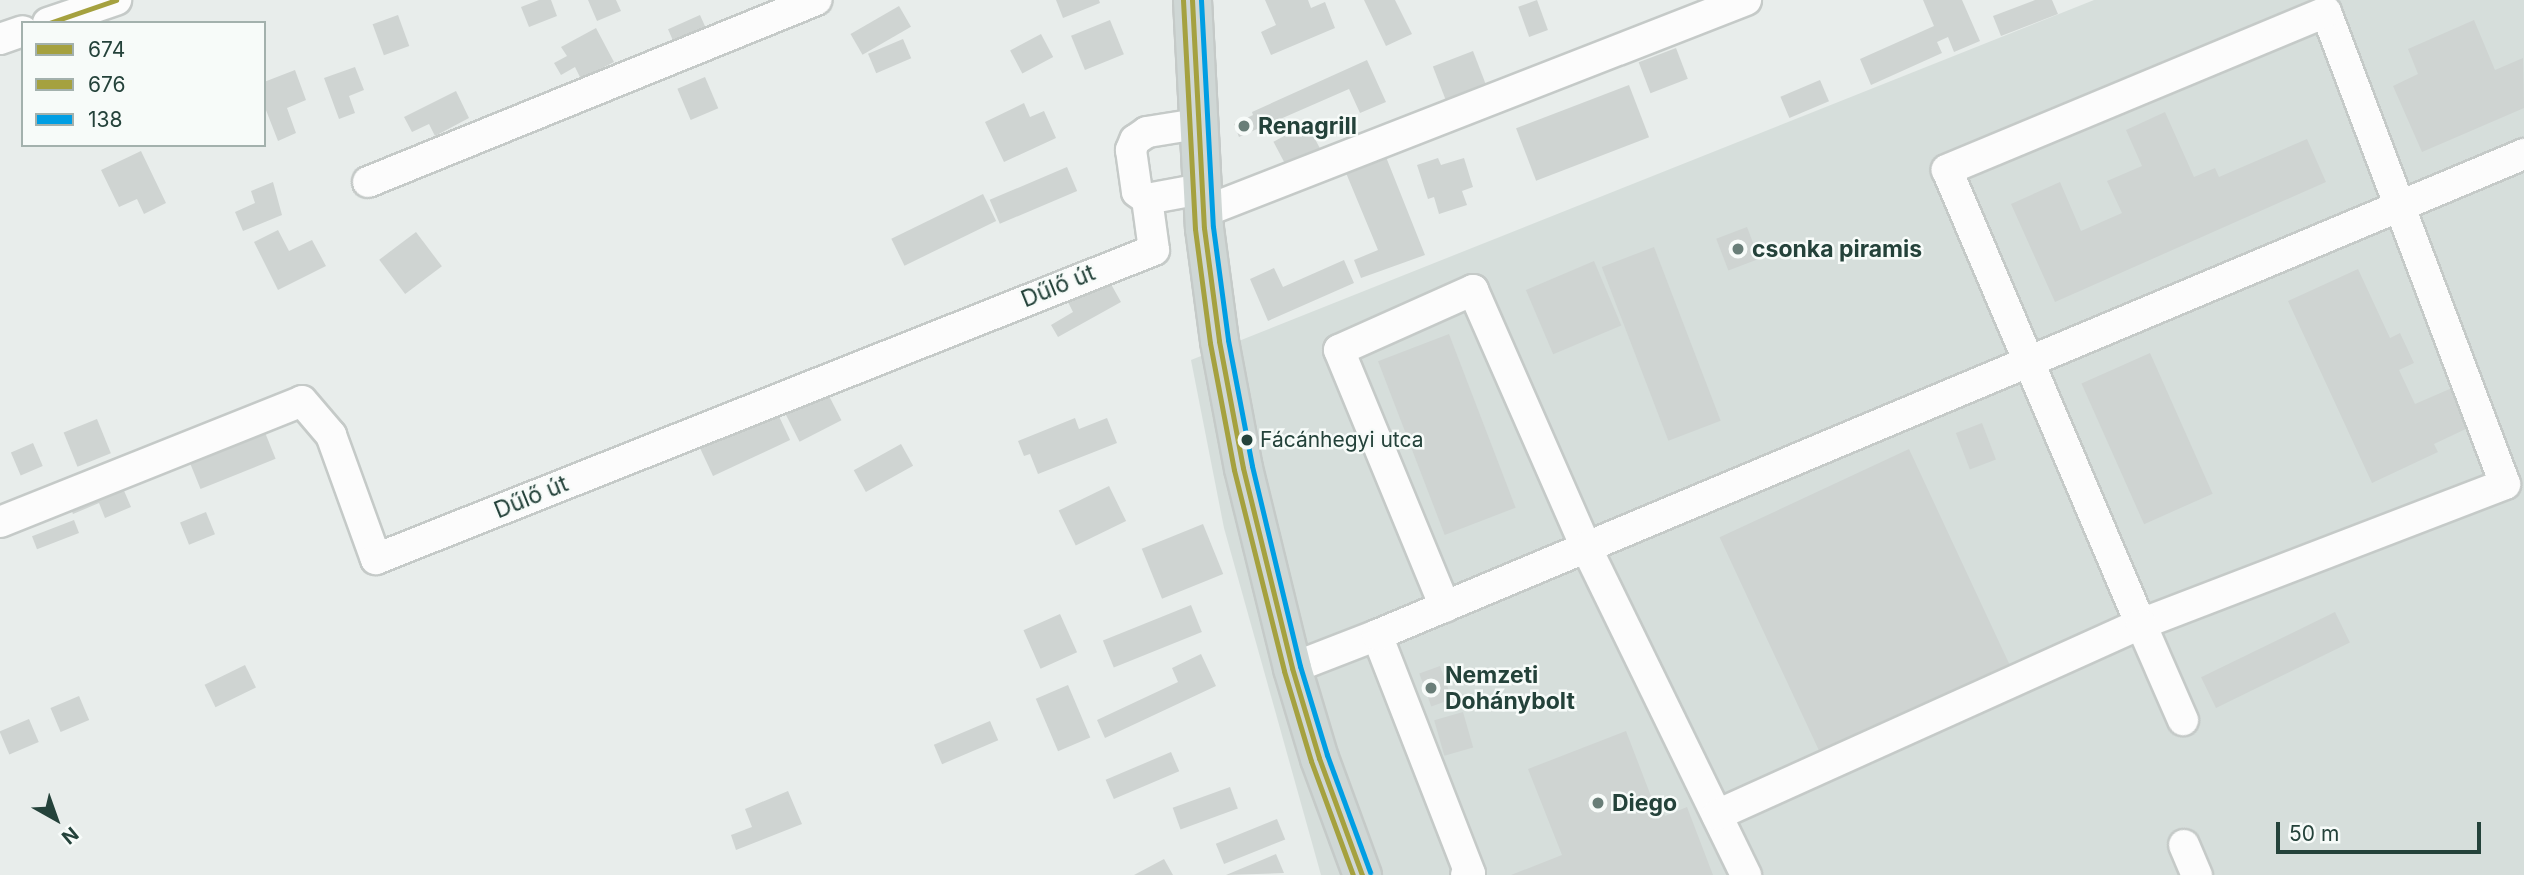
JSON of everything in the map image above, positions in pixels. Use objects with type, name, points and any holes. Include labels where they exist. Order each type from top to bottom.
[{"type":"main road","points":[[1192,0],[1202,200],[1226,379],[1263,555],[1292,668],[1319,758],[1363,875]]},
{"type":"street","points":[[54,21],[116,0]]},
{"type":"street","points":[[368,182],[816,0]]},
{"type":"street","points":[[1197,124],[1147,132],[1135,139],[1130,150],[1137,192],[1147,199],[1202,200],[1746,0]]},
{"type":"street","points":[[1717,816],[2141,624],[2505,484],[2326,12],[1947,170],[2141,624],[2183,720]]},
{"type":"street","points":[[0,39],[21,32]]},
{"type":"street","points":[[1292,668],[1445,607],[2524,154]]},
{"type":"street","name":"Dűlő út","points":[[0,522],[302,401],[331,435],[376,559],[1154,250],[1147,199]]},
{"type":"street","points":[[1445,607],[1339,350],[1472,290],[1586,547],[1746,875]]},
{"type":"street","points":[[1377,635],[1469,874],[1466,875]]},
{"type":"street","points":[[2183,845],[2197,875]]},
{"type":"shaded area","points":[[2094,0],[2524,0],[2524,875],[1321,875],[1224,528],[1191,360]]},
{"type":"building","points":[[539,0],[551,0],[557,16],[529,27],[521,7]]},
{"type":"building","points":[[588,0],[616,0],[621,11],[597,21]]},
{"type":"building","points":[[1056,0],[1099,0],[1100,3],[1063,18]]},
{"type":"building","points":[[1265,0],[1308,0],[1311,8],[1325,2],[1335,28],[1271,55],[1261,32],[1276,25]]},
{"type":"building","points":[[1364,0],[1395,0],[1412,34],[1386,46]]},
{"type":"building","points":[[1537,0],[1548,30],[1529,37],[1518,7]]},
{"type":"building","points":[[1923,0],[1962,0],[1980,41],[1954,52],[1948,37],[1937,42],[1942,53],[1871,85],[1860,59],[1934,26]]},
{"type":"building","points":[[2035,0],[2052,0],[2058,14],[2001,36],[1993,16]]},
{"type":"building","points":[[899,6],[911,27],[863,55],[851,34]]},
{"type":"building","points":[[398,15],[409,46],[384,55],[373,24]]},
{"type":"building","points":[[700,15],[710,37],[678,51],[668,29]]},
{"type":"building","points":[[1110,20],[1124,54],[1085,70],[1071,36]]},
{"type":"building","points":[[2474,20],[2495,70],[2523,58],[2524,108],[2422,152],[2393,86],[2418,74],[2408,49]]},
{"type":"building","points":[[596,28],[614,62],[581,79],[575,67],[561,75],[554,63],[567,56],[561,47]]},
{"type":"building","points":[[1041,34],[1053,57],[1022,73],[1010,50]]},
{"type":"building","points":[[903,39],[911,58],[876,73],[868,54]]},
{"type":"building","points":[[1676,48],[1688,79],[1650,93],[1639,62]]},
{"type":"building","points":[[1473,51],[1490,96],[1450,111],[1433,66]]},
{"type":"building","points":[[1367,60],[1386,102],[1360,113],[1349,89],[1239,137],[1234,124],[1253,115],[1252,112]]},
{"type":"building","points":[[355,67],[364,90],[349,96],[355,113],[339,119],[324,78]]},
{"type":"building","points":[[295,70],[306,100],[287,108],[296,133],[278,141],[266,110],[266,81]]},
{"type":"building","points":[[705,77],[718,108],[691,120],[677,89]]},
{"type":"building","points":[[1820,80],[1829,101],[1789,118],[1780,97]]},
{"type":"building","points":[[1629,85],[1649,137],[1536,181],[1516,128]]},
{"type":"building","points":[[456,91],[469,118],[435,136],[429,124],[412,132],[404,117]]},
{"type":"building","points":[[1024,103],[1030,117],[1044,111],[1056,138],[1004,162],[985,122]]},
{"type":"building","points":[[2165,112],[2194,177],[2215,168],[2219,177],[2307,139],[2326,182],[2055,302],[2011,204],[2060,182],[2081,231],[2122,213],[2107,181],[2142,166],[2126,130]]},
{"type":"building","points":[[1307,124],[1324,156],[1290,174],[1273,142]]},
{"type":"building","points":[[141,151],[166,203],[144,214],[137,199],[119,207],[101,170]]},
{"type":"building","points":[[1386,157],[1425,255],[1361,278],[1354,260],[1378,250],[1346,173]]},
{"type":"building","points":[[1438,158],[1441,165],[1464,158],[1473,187],[1462,191],[1467,205],[1439,214],[1434,197],[1428,199],[1417,165]]},
{"type":"building","points":[[1067,167],[1077,191],[1000,224],[990,200]]},
{"type":"building","points":[[273,182],[282,215],[243,231],[235,212],[255,203],[251,191]]},
{"type":"building","points":[[983,194],[996,221],[904,266],[891,239]]},
{"type":"building","name":"csonka piramis","points":[[1747,227],[1759,259],[1728,271],[1716,239]]},
{"type":"building","points":[[278,230],[289,251],[312,240],[326,266],[278,290],[254,242]]},
{"type":"building","points":[[416,232],[442,266],[405,294],[379,260]]},
{"type":"building","points":[[1654,247],[1721,421],[1668,441],[1602,267]]},
{"type":"building","points":[[1344,260],[1354,283],[1268,321],[1250,279],[1274,268],[1283,287]]},
{"type":"building","points":[[1594,261],[1621,325],[1553,354],[1526,290]]},
{"type":"building","points":[[2358,269],[2390,338],[2400,333],[2414,363],[2399,370],[2415,404],[2452,388],[2470,427],[2434,444],[2438,452],[2372,483],[2288,301]]},
{"type":"building","points":[[1107,277],[1121,302],[1058,337],[1051,325],[1073,312],[1067,300]]},
{"type":"building","points":[[1449,334],[1516,508],[1445,535],[1378,361]]},
{"type":"building","points":[[2150,353],[2213,494],[2144,524],[2081,384]]},
{"type":"building","points":[[826,390],[841,420],[800,442],[784,411]]},
{"type":"building","points":[[777,412],[790,440],[713,476],[700,448]]},
{"type":"building","points":[[1075,418],[1079,429],[1107,418],[1117,443],[1038,474],[1030,454],[1024,456],[1018,441]]},
{"type":"building","points":[[97,419],[111,453],[77,467],[64,432]]},
{"type":"building","points":[[1982,423],[1996,459],[1970,469],[1956,433]]},
{"type":"building","points":[[264,430],[276,459],[201,489],[189,460]]},
{"type":"building","points":[[33,443],[43,466],[21,475],[11,452]]},
{"type":"building","points":[[901,444],[913,466],[866,492],[854,470]]},
{"type":"building","points":[[1909,449],[2010,666],[1821,754],[1720,537]]},
{"type":"building","points":[[119,479],[131,507],[105,518],[99,503],[73,514],[68,501]]},
{"type":"building","points":[[1109,486],[1126,521],[1076,546],[1059,511]]},
{"type":"building","points":[[206,512],[215,534],[189,545],[180,522]]},
{"type":"building","points":[[74,520],[79,533],[37,549],[32,536]]},
{"type":"building","points":[[1203,524],[1223,574],[1162,599],[1142,549]]},
{"type":"building","points":[[1191,605],[1202,632],[1114,667],[1103,641]]},
{"type":"building","points":[[2335,612],[2350,643],[2216,708],[2201,677]]},
{"type":"building","points":[[1060,614],[1077,652],[1041,669],[1023,630]]},
{"type":"building","points":[[1201,654],[1216,686],[1105,738],[1097,720],[1178,682],[1172,668]]},
{"type":"building","points":[[245,665],[256,687],[216,707],[205,685]]},
{"type":"building","points":[[1440,666],[1452,699],[1431,706],[1419,674]]},
{"type":"building","points":[[1068,685],[1090,737],[1058,751],[1036,699]]},
{"type":"building","points":[[79,696],[89,720],[61,732],[50,708]]},
{"type":"building","points":[[1463,712],[1473,748],[1444,756],[1434,720]]},
{"type":"building","points":[[29,719],[39,742],[9,755],[0,731]]},
{"type":"building","points":[[990,721],[998,740],[942,764],[934,745]]},
{"type":"building","name":"Diego","points":[[1626,731],[1654,804],[1659,802],[1665,816],[1687,807],[1713,875],[1511,875],[1562,855],[1528,769]]},
{"type":"building","points":[[1171,752],[1179,771],[1114,799],[1106,780]]},
{"type":"building","points":[[1230,787],[1238,809],[1181,829],[1173,808]]},
{"type":"building","points":[[788,791],[802,824],[736,850],[731,835],[752,827],[745,809]]},
{"type":"building","points":[[1277,819],[1285,839],[1224,864],[1216,844]]},
{"type":"building","points":[[1276,854],[1284,873],[1226,875]]},
{"type":"building","points":[[1164,859],[1173,875],[1134,875]]},
{"type":"transit line","name":"674","points":[[55,21],[116,0]]},
{"type":"transit line","name":"676","points":[[1183,0],[1195,229],[1210,343],[1234,470],[1284,671],[1311,761],[1353,875]]},
{"type":"transit line","name":"674","points":[[1192,0],[1204,228],[1219,341],[1243,468],[1292,668],[1319,758],[1362,875]]},
{"type":"transit line","name":"138","points":[[1201,0],[1213,227],[1228,340],[1252,466],[1300,666],[1327,755],[1370,872]]},
{"type":"place","name":"Renagrill","points":[[1244,126]]},
{"type":"place","name":"csonka piramis","points":[[1738,249]]},
{"type":"place","name":"Fácánhegyi utca","points":[[1247,440]]},
{"type":"place","name":"Nemzeti Dohánybolt","points":[[1431,688]]},
{"type":"place","name":"Diego","points":[[1598,803]]}]
